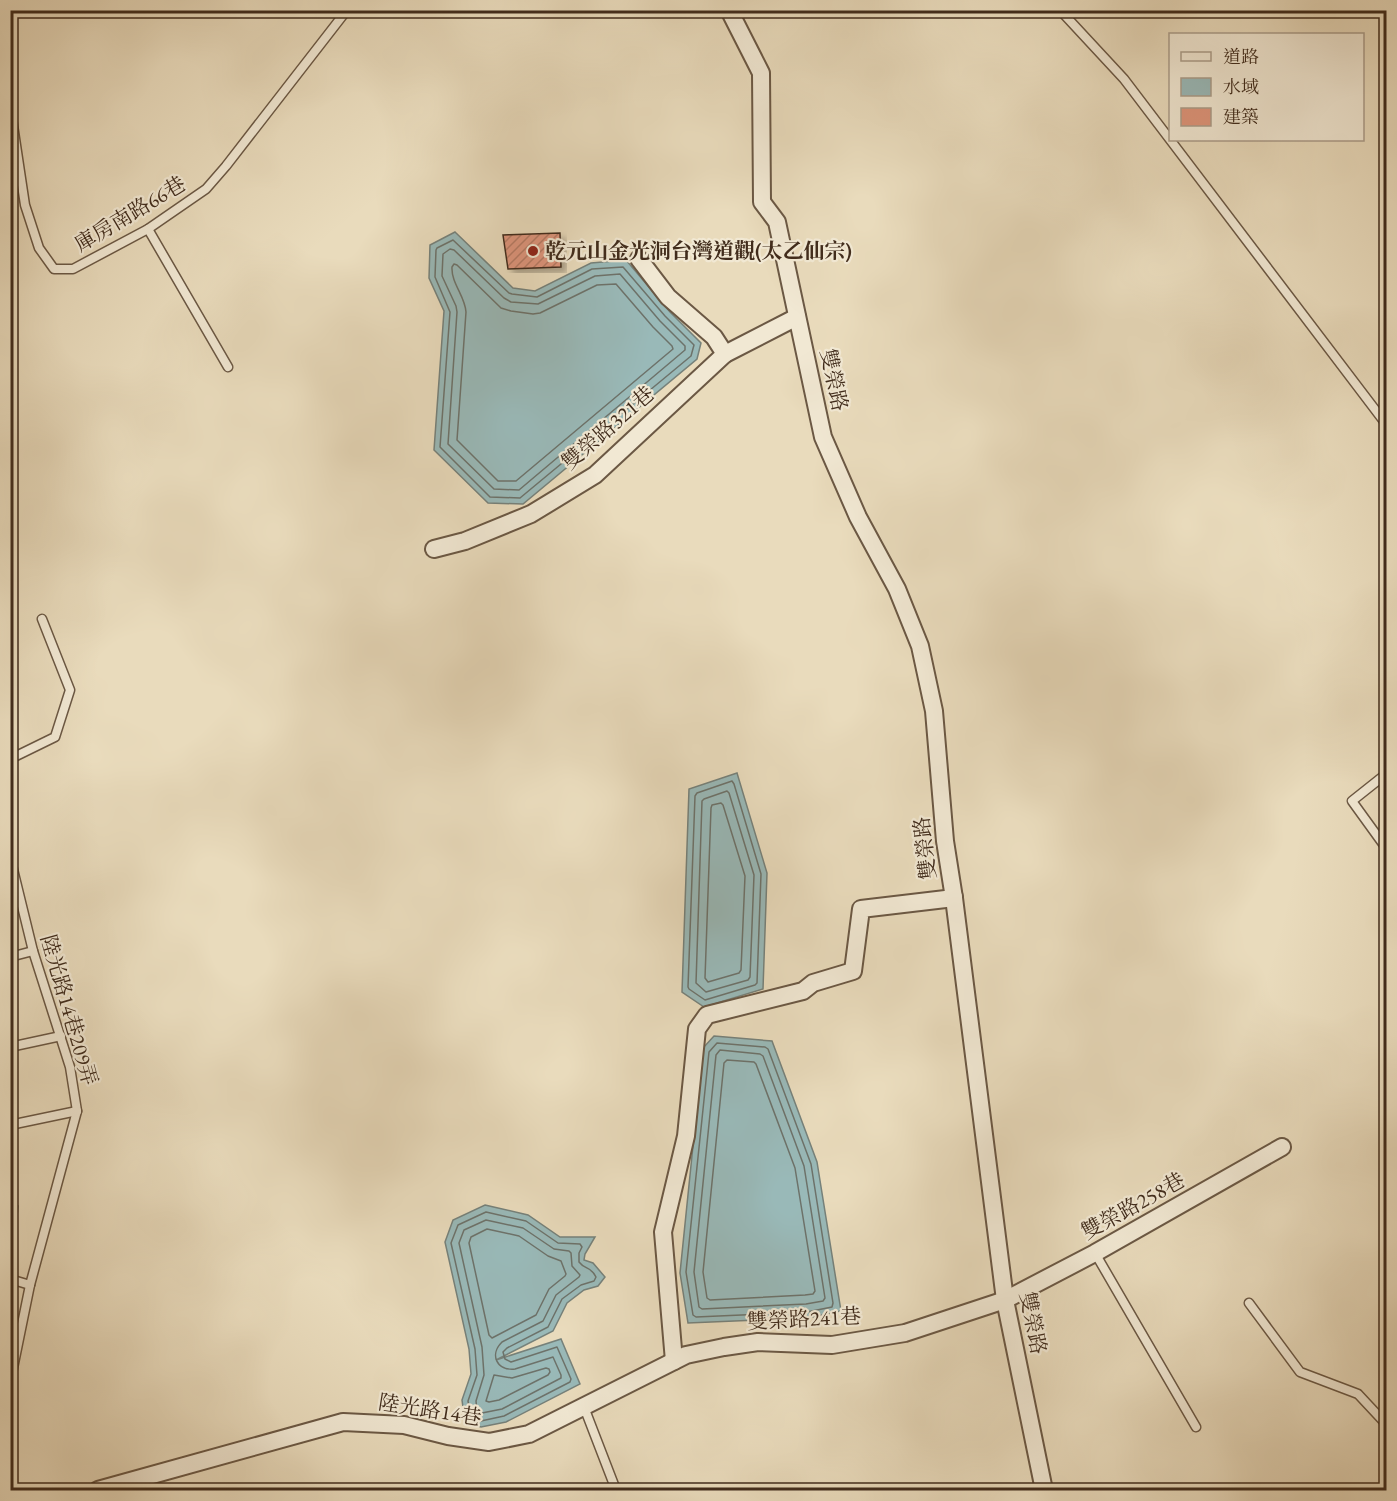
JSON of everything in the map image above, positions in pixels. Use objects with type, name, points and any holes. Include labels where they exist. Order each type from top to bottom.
[{"type":"street","name":"雙榮路","points":[[729,10],[761,73],[762,202],[777,222],[823,437],[858,517],[897,589],[920,646],[934,711],[945,841],[1005,1300],[1044,1491]]},
{"type":"street","points":[[639,259],[668,297],[714,338],[725,354]]},
{"type":"street","name":"雙榮路321巷","points":[[434,549],[465,542],[531,513],[595,476],[725,354],[797,317]]},
{"type":"street","points":[[674,1361],[663,1232],[686,1136],[697,1029],[707,1016],[803,991],[813,983],[853,971],[861,909],[954,897]]},
{"type":"street","name":"雙榮路258巷","points":[[1005,1300],[1095,1253],[1282,1147]]},
{"type":"street","name":"雙榮路241巷","points":[[674,1361],[686,1355],[758,1342],[832,1345],[905,1333],[1005,1300]]},
{"type":"street","name":"陸光路14巷","points":[[98,1491],[343,1422],[404,1425],[447,1436],[489,1442],[529,1434],[674,1361]]},
{"type":"lane","name":"庫房南路66巷","points":[[10,105],[25,205],[39,248],[54,269],[73,269],[148,229],[206,189],[347,10]]},
{"type":"lane","points":[[1060,10],[1124,79],[1169,138]]},
{"type":"lane","points":[[1171,141],[1386,424]]},
{"type":"lane","points":[[148,229],[228,367]]},
{"type":"lane","points":[[10,759],[55,737],[70,690],[42,619]]},
{"type":"lane","points":[[1386,774],[1352,801],[1386,848]]},
{"type":"lane","name":"陸光路14巷209弄","points":[[10,857],[33,951],[70,1067],[77,1112],[30,1285],[10,1383]]},
{"type":"lane","points":[[10,957],[33,951]]},
{"type":"lane","points":[[10,1047],[61,1036]]},
{"type":"lane","points":[[10,1125],[77,1112]]},
{"type":"lane","points":[[1095,1253],[1196,1427]]},
{"type":"lane","points":[[10,1279],[30,1285]]},
{"type":"lane","points":[[1249,1303],[1300,1372],[1358,1394],[1386,1424]]},
{"type":"lane","points":[[584,1407],[616,1491]]},
{"type":"water","points":[[455,232],[513,288],[535,291],[591,263],[626,260],[670,312],[701,343],[697,359],[523,504],[488,503],[434,450],[444,311],[429,278],[430,245]]},
{"type":"water","points":[[737,773],[767,873],[763,989],[704,1007],[682,992],[689,789]]},
{"type":"water","points":[[714,1036],[772,1041],[817,1162],[841,1311],[808,1318],[688,1323],[680,1273],[703,1048]]},
{"type":"water","points":[[485,1205],[528,1215],[560,1237],[595,1237],[584,1260],[593,1263],[605,1277],[598,1286],[584,1290],[567,1303],[553,1331],[496,1360],[561,1339],[580,1384],[506,1422],[481,1427],[465,1422],[462,1400],[471,1374],[469,1349],[445,1242],[453,1220]]},
{"type":"water","points":[[11,1206],[18,1206],[14,1248],[11,1250]]},
{"type":"building","name":"乾元山金光洞台灣道觀(太乙仙宗)","points":[[560,233],[561,267],[508,269],[503,235]]},
{"type":"place","name":"乾元山金光洞台灣道觀(太乙仙宗)","points":[[533,251]]}]
